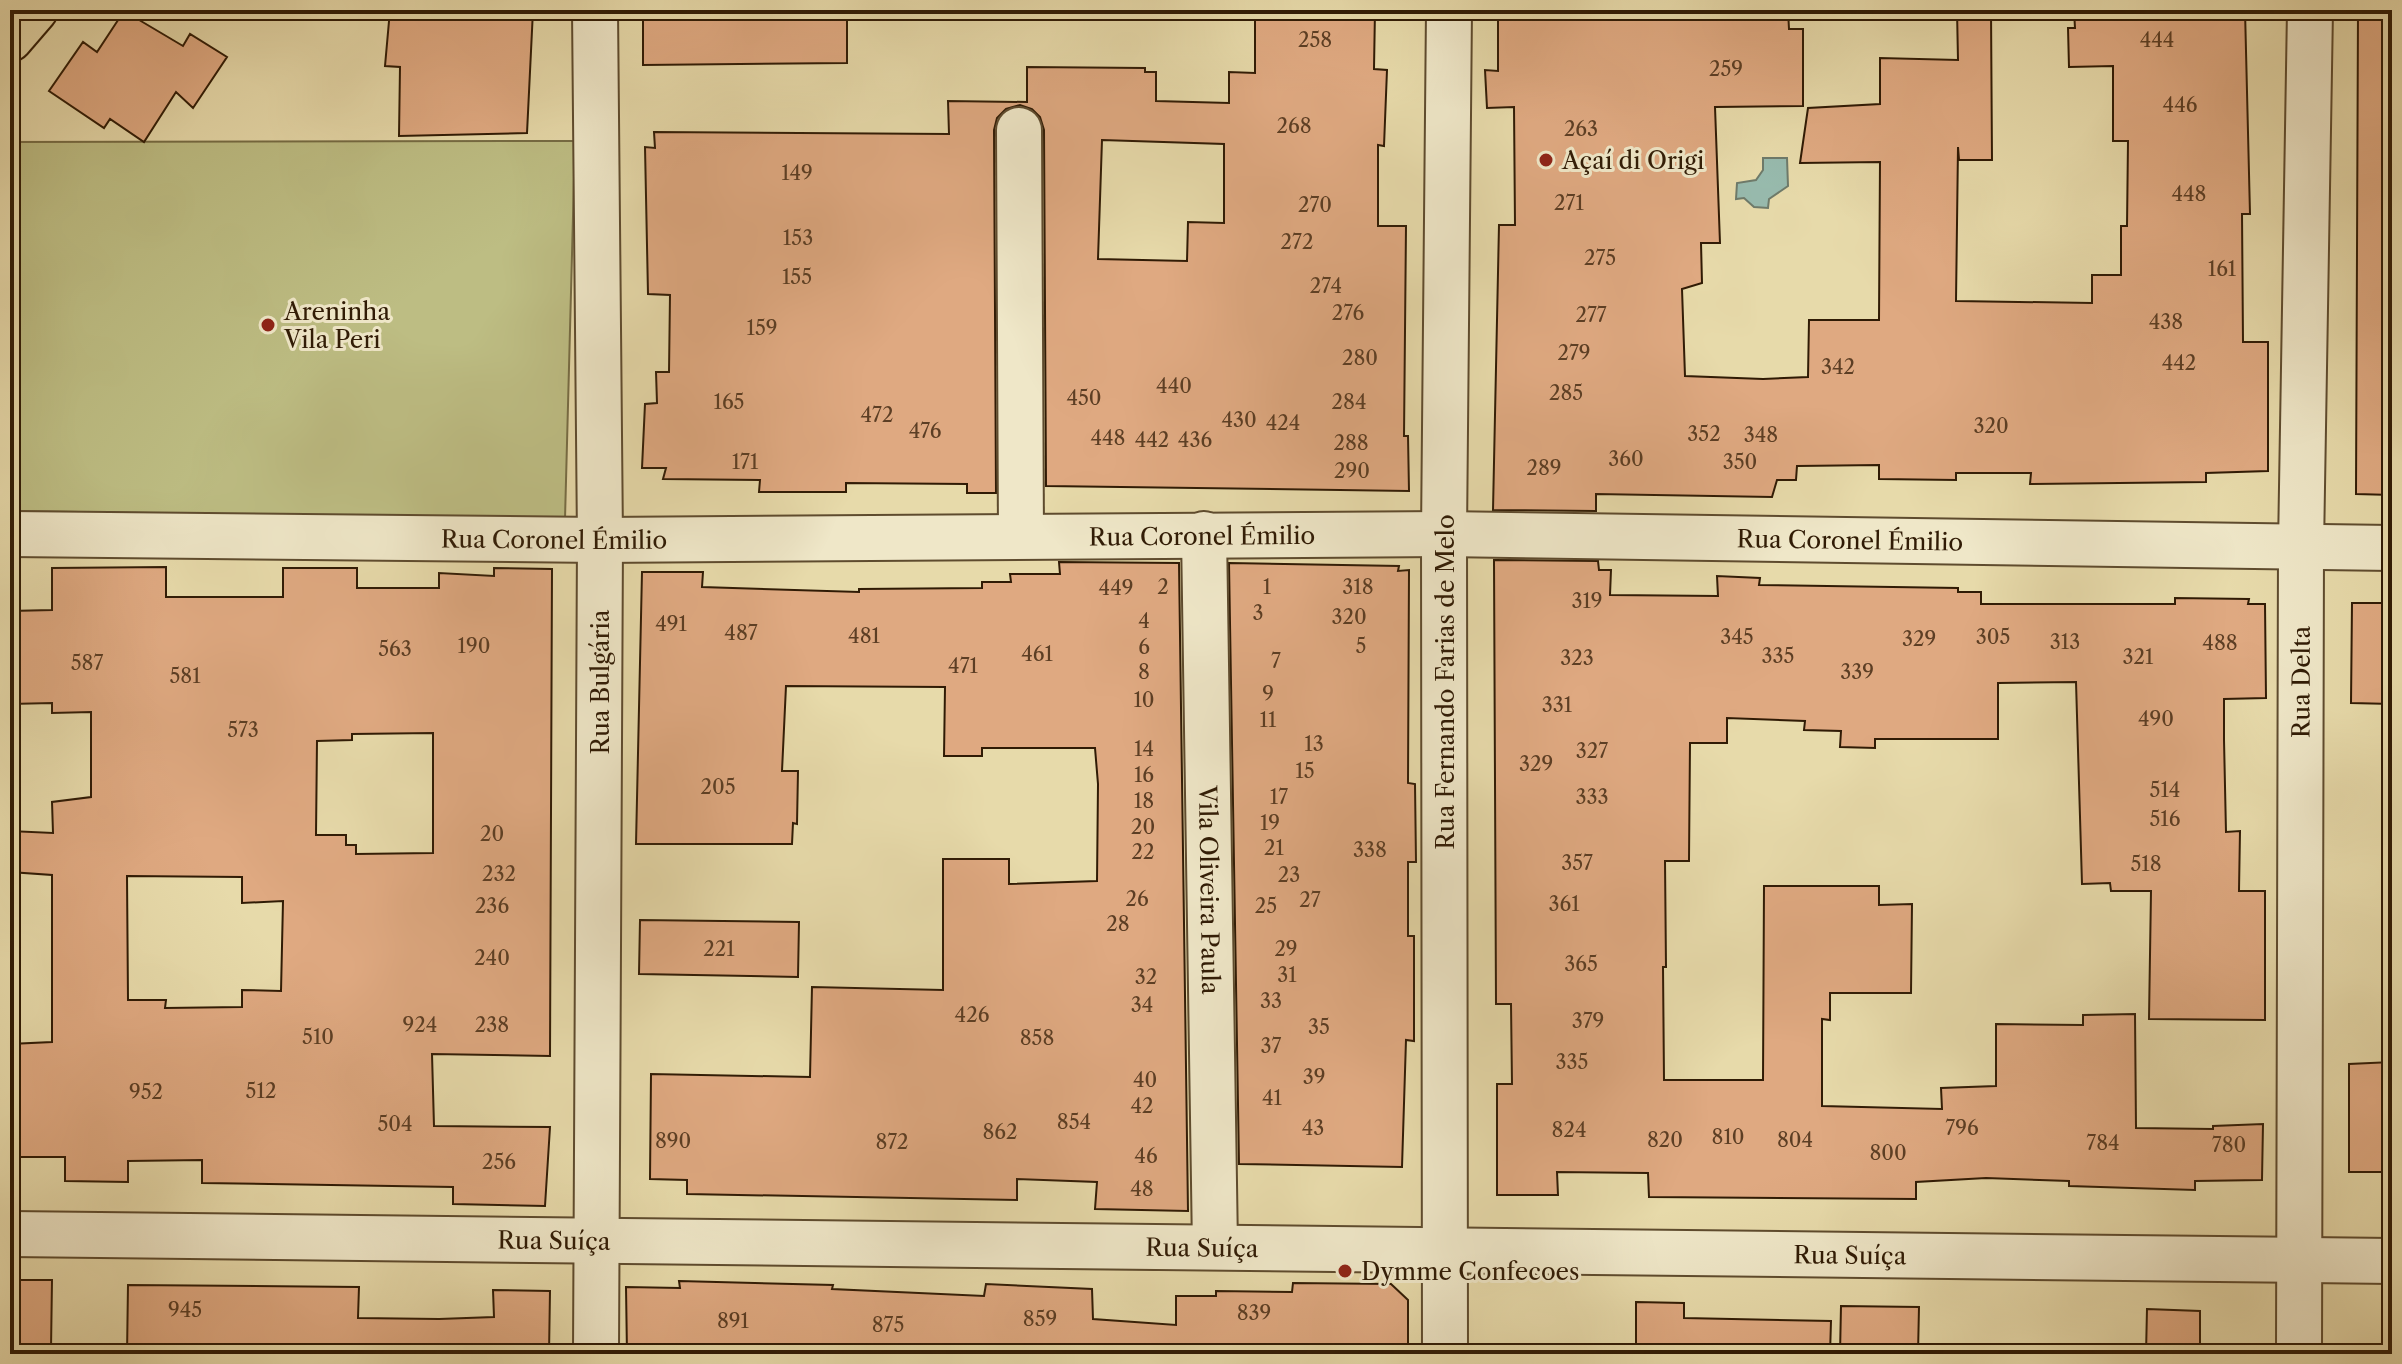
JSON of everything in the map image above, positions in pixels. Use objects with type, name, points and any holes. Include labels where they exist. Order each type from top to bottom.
[{"type":"main road","points":[[10,39],[35,10]]},
{"type":"street","name":"Rua Bulgária","points":[[595,10],[600,540],[596,1354]]},
{"type":"street","name":"Rua Fernando Farias de Melo","points":[[1445,1354],[1444,534],[1449,10]]},
{"type":"street","name":"Rua Delta","points":[[2299,1354],[2301,547],[2310,10]]},
{"type":"street","points":[[1019,130],[1021,536]]},
{"type":"street","name":"Rua Coronel Émilio","points":[[10,534],[600,540],[1444,534],[2392,548]]},
{"type":"street","name":"Vila Oliveira Paula","points":[[1204,534],[1215,1247]]},
{"type":"street","name":"Rua Suíça","points":[[10,1234],[2392,1261]]},
{"type":"green space","name":"Areninha Vila Peri","points":[[575,141],[565,519],[10,511],[10,142]]},
{"type":"shaded area","points":[[1763,158],[1787,158],[1788,186],[1769,199],[1768,208],[1754,207],[1744,198],[1736,199],[1737,183],[1756,180],[1763,170]]},
{"type":"building","points":[[390,10],[533,10],[527,133],[399,136],[400,67],[385,66]]},
{"type":"building","points":[[643,10],[847,10],[847,63],[643,65]]},
{"type":"building","points":[[1255,10],[1375,10],[1374,69],[1387,70],[1384,146],[1378,145],[1378,226],[1406,226],[1404,436],[1408,436],[1409,491],[1046,486],[1044,130],[1040,117],[1032,109],[1020,105],[1006,109],[997,118],[994,130],[996,493],[967,493],[967,484],[846,483],[846,492],[759,492],[760,480],[663,479],[666,468],[642,468],[645,404],[657,403],[656,372],[669,372],[670,295],[648,294],[645,147],[655,148],[654,132],[949,134],[948,101],[1027,102],[1027,67],[1145,68],[1145,72],[1156,72],[1156,101],[1229,103],[1229,72],[1255,73]],"holes":[[[1102,140],[1224,144],[1224,223],[1188,222],[1187,261],[1098,259]]]},
{"type":"building","points":[[1498,10],[1788,10],[1789,29],[1803,29],[1803,106],[1715,107],[1720,243],[1701,243],[1702,283],[1682,289],[1685,376],[1763,379],[1808,377],[1809,320],[1879,320],[1880,162],[1800,163],[1808,108],[1880,104],[1880,58],[1958,60],[1957,10],[1991,10],[1992,160],[1959,160],[1958,147],[1956,301],[2092,303],[2092,275],[2121,275],[2121,226],[2127,226],[2128,141],[2113,141],[2113,66],[2069,67],[2068,28],[2075,28],[2074,10],[2245,10],[2250,214],[2242,214],[2243,342],[2268,342],[2268,471],[2206,473],[2206,482],[2030,484],[2031,473],[1956,473],[1956,480],[1879,479],[1879,465],[1797,466],[1796,480],[1777,480],[1772,497],[1596,494],[1596,511],[1493,510],[1499,225],[1515,225],[1514,107],[1487,108],[1485,70],[1498,71]]},
{"type":"building","points":[[2358,10],[2392,10],[2392,495],[2356,494]]},
{"type":"building","points":[[124,11],[183,46],[190,34],[227,57],[193,108],[176,92],[144,142],[110,119],[104,128],[49,91],[83,42],[97,52]]},
{"type":"building","points":[[1494,560],[1598,561],[1599,570],[1611,570],[1610,595],[1718,596],[1717,576],[1760,578],[1759,585],[1958,588],[1958,592],[1981,592],[1981,604],[2175,604],[2175,598],[2249,599],[2248,604],[2265,604],[2266,698],[2224,699],[2224,740],[2226,832],[2240,831],[2239,891],[2265,891],[2265,1020],[2149,1019],[2151,891],[2111,891],[2110,883],[2082,884],[2076,682],[1998,683],[1998,739],[1875,739],[1875,748],[1840,747],[1841,731],[1804,730],[1805,721],[1727,718],[1727,743],[1690,743],[1689,861],[1665,861],[1666,967],[1663,967],[1664,1080],[1763,1080],[1764,886],[1879,886],[1879,905],[1912,904],[1911,993],[1830,993],[1830,1020],[1822,1019],[1822,1106],[1942,1109],[1941,1088],[1996,1086],[1996,1024],[2083,1025],[2083,1015],[2135,1014],[2136,1128],[2213,1129],[2213,1126],[2263,1124],[2262,1180],[2195,1181],[2195,1190],[2069,1186],[2069,1181],[1986,1178],[1916,1182],[1916,1199],[1649,1197],[1648,1173],[1557,1172],[1558,1195],[1497,1195],[1497,1084],[1512,1084],[1511,1004],[1496,1004]]},
{"type":"building","points":[[1059,562],[1179,563],[1188,1211],[1095,1209],[1097,1182],[1017,1179],[1017,1200],[687,1194],[687,1180],[650,1179],[651,1074],[810,1077],[812,987],[943,990],[943,859],[1009,859],[1009,884],[1097,881],[1098,784],[1095,748],[982,748],[982,756],[944,756],[945,687],[786,686],[782,771],[798,771],[797,824],[793,823],[792,844],[636,844],[642,572],[703,572],[702,587],[859,592],[859,589],[982,588],[982,582],[1011,582],[1010,574],[1060,574]]},
{"type":"building","points":[[1229,563],[1399,566],[1398,571],[1409,570],[1408,783],[1415,784],[1416,862],[1408,862],[1408,936],[1414,936],[1414,1041],[1406,1040],[1402,1167],[1239,1164]]},
{"type":"building","points":[[166,567],[166,597],[283,597],[283,568],[357,568],[357,588],[439,588],[439,573],[494,576],[494,568],[552,569],[550,1056],[432,1054],[434,1126],[550,1127],[545,1206],[453,1204],[453,1187],[202,1183],[202,1160],[128,1161],[128,1182],[65,1181],[65,1157],[10,1157],[10,1044],[52,1042],[52,875],[10,872],[10,831],[53,833],[52,802],[91,797],[91,712],[52,713],[52,703],[10,704],[10,611],[52,610],[52,568]],"holes":[[[433,733],[433,853],[356,854],[356,845],[346,845],[346,835],[316,835],[317,741],[352,740],[352,734]],[[127,876],[242,877],[242,903],[283,901],[281,991],[242,990],[242,1007],[165,1008],[166,1000],[128,1000]]]},
{"type":"building","points":[[2352,603],[2392,603],[2392,704],[2351,703]]},
{"type":"building","points":[[640,920],[799,922],[798,977],[639,974]]},
{"type":"building","points":[[2392,1062],[2392,1172],[2349,1172],[2349,1064]]},
{"type":"building","points":[[10,1280],[52,1280],[51,1349],[10,1349]]},
{"type":"building","points":[[679,1281],[833,1285],[832,1289],[984,1296],[986,1284],[1092,1289],[1093,1319],[1176,1325],[1176,1296],[1216,1296],[1216,1291],[1292,1292],[1293,1283],[1391,1284],[1408,1300],[1408,1354],[627,1354],[626,1287],[680,1288]]},
{"type":"building","points":[[128,1285],[359,1287],[358,1318],[494,1317],[493,1290],[550,1291],[549,1354],[127,1354]]},
{"type":"building","points":[[1636,1302],[1684,1303],[1684,1318],[1831,1321],[1830,1354],[1636,1354]]},
{"type":"building","points":[[1841,1306],[1919,1307],[1918,1354],[1840,1354]]},
{"type":"building","points":[[2147,1309],[2200,1311],[2200,1354],[2146,1354]]},
{"type":"place","name":"Açaí di Origi","points":[[1546,160]]},
{"type":"place","name":"Areninha Vila Peri","points":[[268,325]]},
{"type":"place","name":"Dymme Confecoes","points":[[1345,1271]]}]
